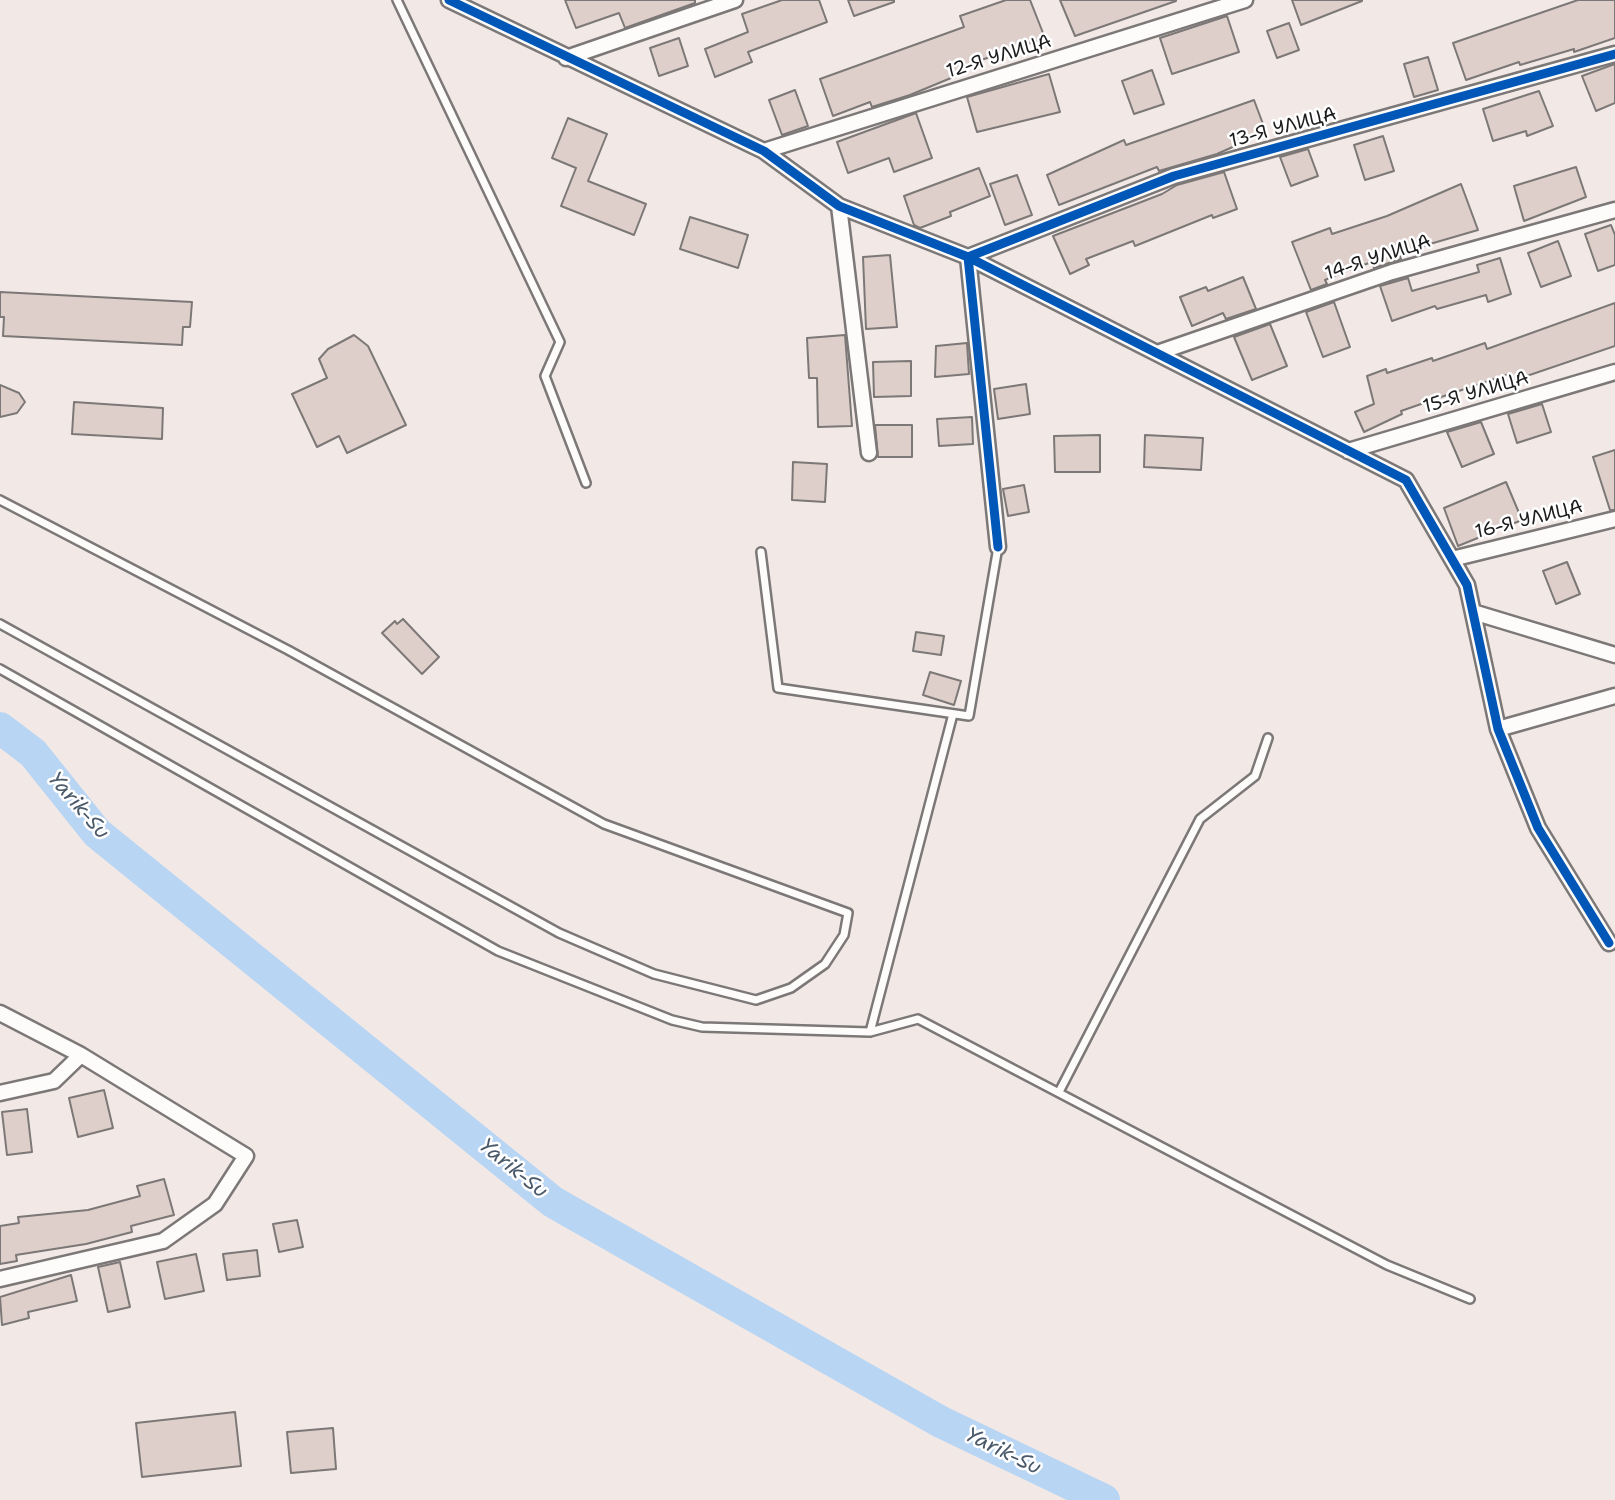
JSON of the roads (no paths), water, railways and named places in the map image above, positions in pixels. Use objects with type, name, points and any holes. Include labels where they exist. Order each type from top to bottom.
[{"type":"street","points":[[449,0],[764,151],[839,206],[968,257],[1406,480],[1467,585],[1499,729],[1538,828],[1609,943]]},
{"type":"street","points":[[566,58],[735,0]]},
{"type":"street","name":"12-Я УЛИЦА","points":[[764,151],[1245,0]]},
{"type":"street","name":"13-Я УЛИЦА","points":[[968,257],[1174,176],[1615,54]]},
{"type":"street","points":[[839,206],[869,453]]},
{"type":"street","name":"14-Я УЛИЦА","points":[[1157,354],[1392,272],[1615,210]]},
{"type":"street","points":[[968,257],[998,547]]},
{"type":"street","name":"15-Я УЛИЦА","points":[[1348,451],[1615,372]]},
{"type":"street","name":"16-Я УЛИЦА","points":[[1452,559],[1615,519]]},
{"type":"street","points":[[1473,612],[1615,655]]},
{"type":"street","points":[[1499,729],[1615,696]]},
{"type":"street","points":[[0,1013],[81,1055],[246,1156],[215,1204],[163,1241],[0,1279]]},
{"type":"street","points":[[0,1093],[54,1081],[81,1055]]},
{"type":"lane","points":[[397,0],[560,342],[545,376],[586,483]]},
{"type":"lane","points":[[0,499],[288,650],[604,824],[848,913],[844,935],[825,964],[791,988],[756,1000],[654,974],[559,933],[0,624]]},
{"type":"lane","points":[[761,552],[778,688],[969,716],[998,547]]},
{"type":"lane","points":[[0,669],[498,951],[672,1020],[702,1027],[870,1032],[918,1018],[1387,1265],[1471,1299]]},
{"type":"lane","points":[[870,1032],[954,713]]},
{"type":"lane","points":[[1059,1092],[1200,819],[1255,776],[1268,738]]},
{"type":"waterway","name":"Yarik-Su","points":[[0,728],[33,753],[97,833],[553,1202],[941,1422],[1104,1500]]}]
